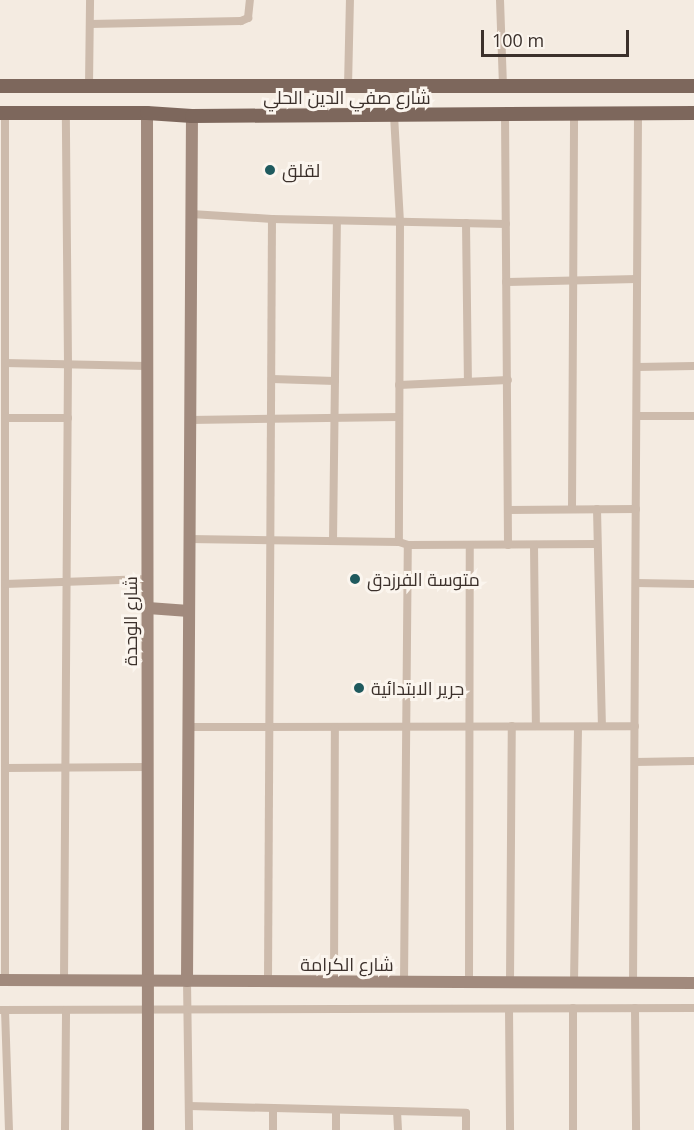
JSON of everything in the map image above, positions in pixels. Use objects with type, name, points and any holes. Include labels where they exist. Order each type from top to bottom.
[{"type":"main road","name":"شارع صفي الدين الحلي","points":[[0,86],[694,86]]},
{"type":"main road","points":[[29,86],[40,95],[40,105],[33,112]]},
{"type":"main road","points":[[63,87],[54,99],[57,108],[66,113]]},
{"type":"main road","name":"شارع صفي الدين الحلي","points":[[3,113],[147,113],[192,116],[694,113]]},
{"type":"street","points":[[89,86],[90,0]]},
{"type":"street","points":[[90,24],[241,21],[248,18],[250,0]]},
{"type":"street","points":[[348,86],[350,0]]},
{"type":"street","points":[[500,0],[502,86]]},
{"type":"street","points":[[3,113],[5,363],[3,980]]},
{"type":"street","points":[[64,981],[68,418],[66,113]]},
{"type":"street","name":"شارع الوحدة","points":[[147,113],[148,1130]]},
{"type":"street","points":[[505,113],[508,545]]},
{"type":"street","points":[[572,509],[574,113]]},
{"type":"street","points":[[633,984],[638,113]]},
{"type":"street","points":[[394,115],[400,222],[399,542]]},
{"type":"street","points":[[189,1130],[187,981],[192,116]]},
{"type":"street","points":[[191,214],[272,219],[506,224]]},
{"type":"street","points":[[268,981],[272,219]]},
{"type":"street","points":[[333,541],[337,221]]},
{"type":"street","points":[[466,224],[468,380]]},
{"type":"street","points":[[506,282],[637,279]]},
{"type":"street","points":[[5,363],[147,366]]},
{"type":"street","points":[[637,367],[694,366]]},
{"type":"street","points":[[272,379],[335,381]]},
{"type":"street","points":[[399,385],[468,380],[508,380]]},
{"type":"street","points":[[637,416],[694,416]]},
{"type":"street","points":[[190,420],[399,417]]},
{"type":"street","points":[[5,418],[68,418]]},
{"type":"street","points":[[597,509],[602,726]]},
{"type":"street","points":[[508,510],[636,509]]},
{"type":"street","points":[[189,539],[399,542],[408,545],[597,544]]},
{"type":"street","points":[[534,544],[536,726]]},
{"type":"street","points":[[404,982],[408,545]]},
{"type":"street","points":[[469,982],[470,545]]},
{"type":"street","points":[[5,584],[148,579]]},
{"type":"street","points":[[636,584],[694,584]]},
{"type":"street","points":[[148,608],[189,611]]},
{"type":"street","points":[[510,982],[512,726]]},
{"type":"street","points":[[188,727],[536,726],[578,728],[635,726]]},
{"type":"street","points":[[334,982],[335,727]]},
{"type":"street","points":[[574,983],[578,728]]},
{"type":"street","points":[[635,762],[694,761]]},
{"type":"street","points":[[5,768],[148,767]]},
{"type":"street","name":"شارع الكرامة","points":[[3,980],[694,983]]},
{"type":"street","points":[[573,1008],[573,1130]]},
{"type":"street","points":[[635,1008],[636,1130]]},
{"type":"street","points":[[9,1130],[2,1010],[694,1008]]},
{"type":"street","points":[[509,1009],[510,1130]]},
{"type":"street","points":[[65,1130],[66,1010]]},
{"type":"street","points":[[189,1106],[466,1113],[466,1130]]},
{"type":"street","points":[[273,1108],[273,1130]]},
{"type":"street","points":[[336,1110],[336,1130]]},
{"type":"street","points":[[397,1111],[398,1130]]},
{"type":"place","name":"لقلق","points":[[270,170]]},
{"type":"place","name":"متوسة الفرزدق","points":[[355,579]]},
{"type":"place","name":"جرير الابتدائية","points":[[359,688]]}]
